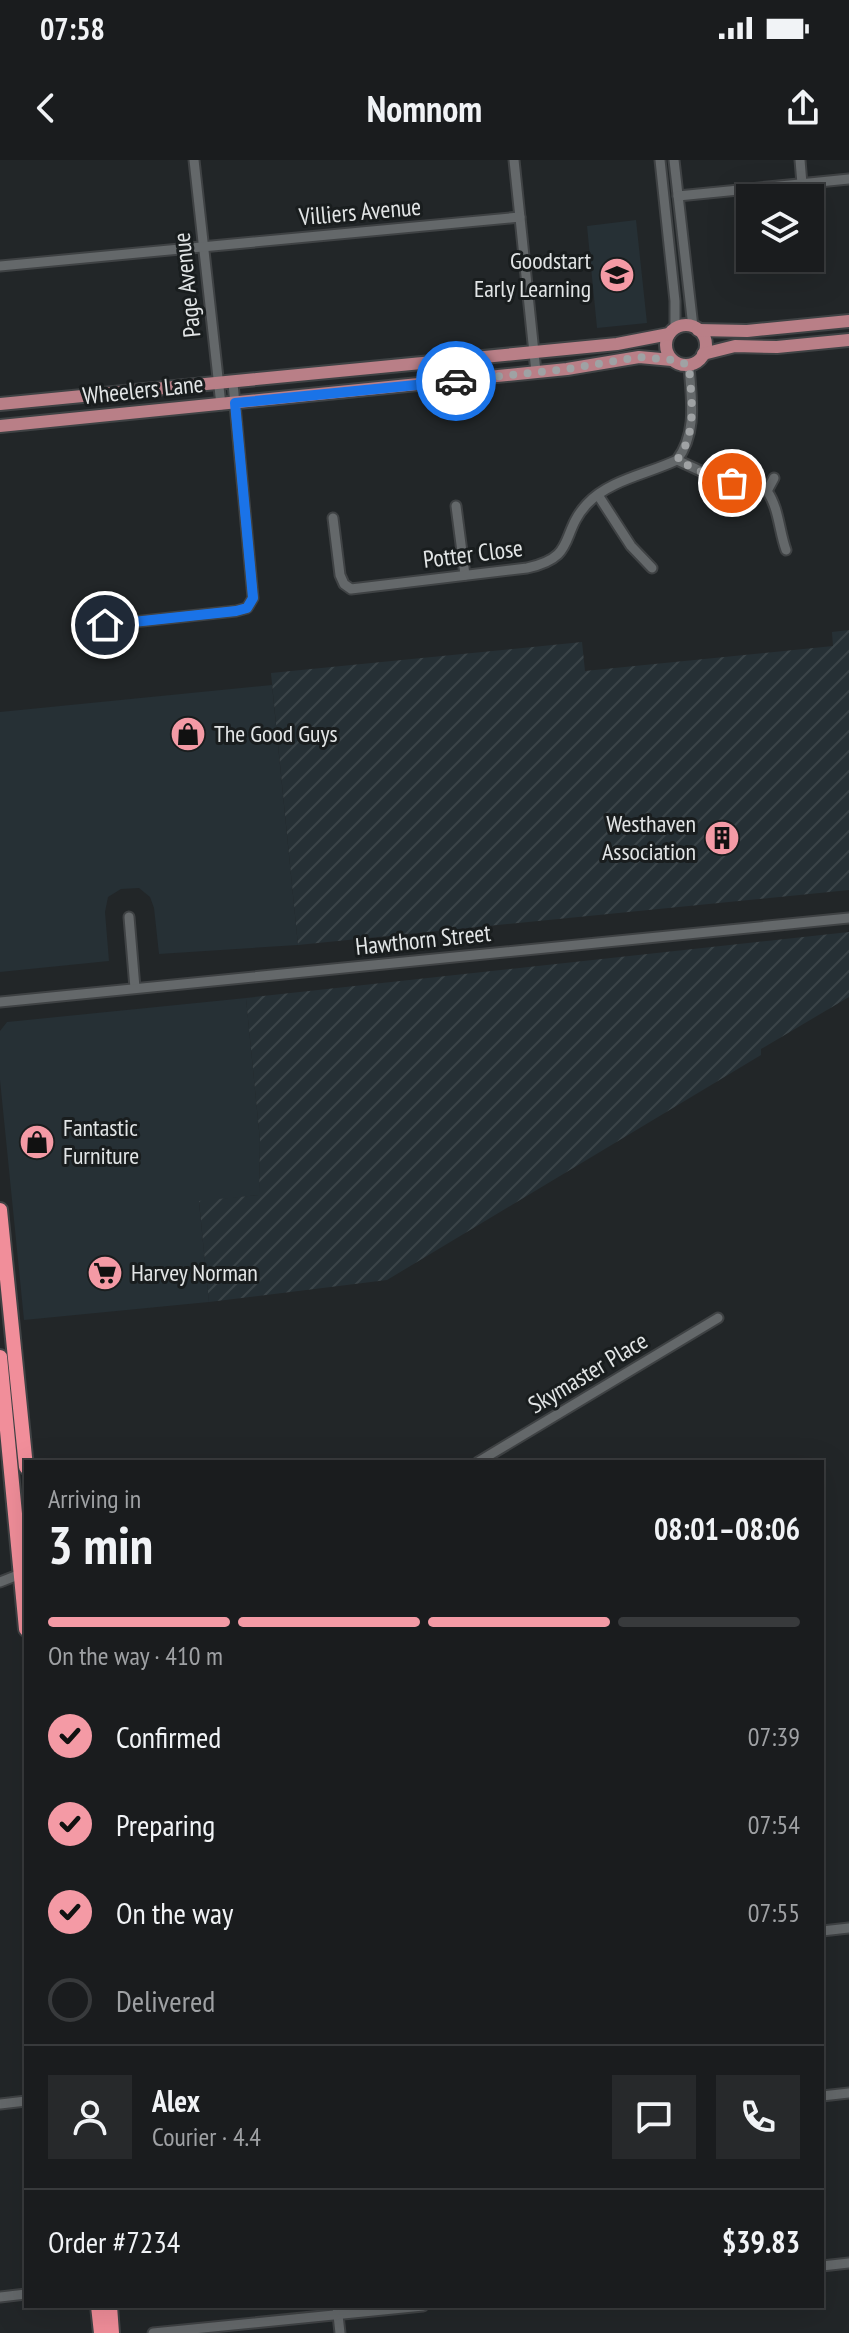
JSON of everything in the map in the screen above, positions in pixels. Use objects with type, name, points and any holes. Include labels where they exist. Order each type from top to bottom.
[{"type":"highway","points":[[0,1210],[25,1460]]},
{"type":"highway","points":[[0,1357],[23,1573]]},
{"type":"highway","points":[[98,2308],[101,2333]]},
{"type":"highway","points":[[110,2308],[112,2333]]},
{"type":"main road","points":[[849,321],[747,331],[696,328],[672,331],[666,351],[672,360],[689,365],[703,354],[735,346],[777,347],[849,340]]},
{"type":"main road","points":[[696,328],[705,341],[703,354]]},
{"type":"main road","name":"Wheelers Lane","points":[[0,404],[635,342],[672,331]]},
{"type":"main road","name":"Wheelers Lane","points":[[0,426],[536,372],[639,357],[672,360]]},
{"type":"street","name":"Page Avenue","points":[[194,160],[221,405]]},
{"type":"street","points":[[514,160],[536,372]]},
{"type":"street","points":[[660,160],[675,301],[672,331]]},
{"type":"street","points":[[674,160],[696,328]]},
{"type":"street","points":[[800,160],[802,184],[849,179]]},
{"type":"street","points":[[678,196],[736,190]]},
{"type":"street","name":"Villiers Avenue","points":[[0,266],[520,217]]},
{"type":"street","points":[[689,365],[692,423],[685,449],[677,460],[720,480],[767,491],[776,508],[786,550]]},
{"type":"street","points":[[105,625],[236,611],[247,608],[253,598],[233,383]]},
{"type":"street","name":"Potter Close","points":[[333,518],[340,575],[344,584],[351,589],[527,568],[549,562],[566,547],[578,516],[598,495],[677,460]]},
{"type":"street","points":[[767,491],[774,478]]},
{"type":"street","points":[[598,495],[631,546],[652,568]]},
{"type":"street","points":[[456,506],[465,575]]},
{"type":"street","points":[[129,917],[135,988]]},
{"type":"street","name":"Hawthorn Street","points":[[0,1002],[849,918]]},
{"type":"street","name":"Skymaster Place","points":[[481,1460],[718,1318]]},
{"type":"street","points":[[0,1582],[23,1573]]},
{"type":"street","points":[[824,1931],[849,1928]]},
{"type":"street","points":[[824,2096],[849,2093]]},
{"type":"street","points":[[0,2104],[24,2101]]},
{"type":"street","points":[[824,2266],[849,2263]]},
{"type":"street","points":[[0,2297],[24,2294]]},
{"type":"street","points":[[153,2333],[337,2310],[380,2308]]},
{"type":"street","points":[[337,2310],[340,2333]]},
{"type":"shaded area","name":"Goodstart Early Learning","points":[[636,220],[647,323],[597,328],[587,226]]},
{"type":"shaded area","points":[[849,630],[849,890],[298,945],[271,673],[582,642],[585,671],[833,646],[832,632]]},
{"type":"shaded area","points":[[272,685],[298,945],[159,954],[150,897],[139,888],[121,889],[108,897],[105,912],[109,961],[0,972],[0,712]]},
{"type":"shaded area","points":[[849,932],[849,997],[761,1049],[761,1055],[387,1280],[209,1302],[199,1201],[259,1195],[260,1140],[246,998]]},
{"type":"shaded area","points":[[246,998],[260,1140],[259,1195],[199,1202],[209,1302],[24,1320],[0,1080],[0,1031],[7,1022]]},
{"type":"way so far","points":[[456,381],[590,366],[639,357],[689,365],[692,423],[690,437],[677,460],[732,483]]},
{"type":"place","name":"Goodstart Early Learning","points":[[617,275]]},
{"type":"place","name":"The Good Guys","points":[[188,734]]},
{"type":"place","name":"Westhaven Association","points":[[722,838]]},
{"type":"place","name":"Fantastic Furniture","points":[[37,1142]]},
{"type":"place","name":"Harvey Norman","points":[[105,1273]]},
{"type":"route","points":[[105,625],[236,611],[247,608],[253,598],[235,403],[456,381]]}]
